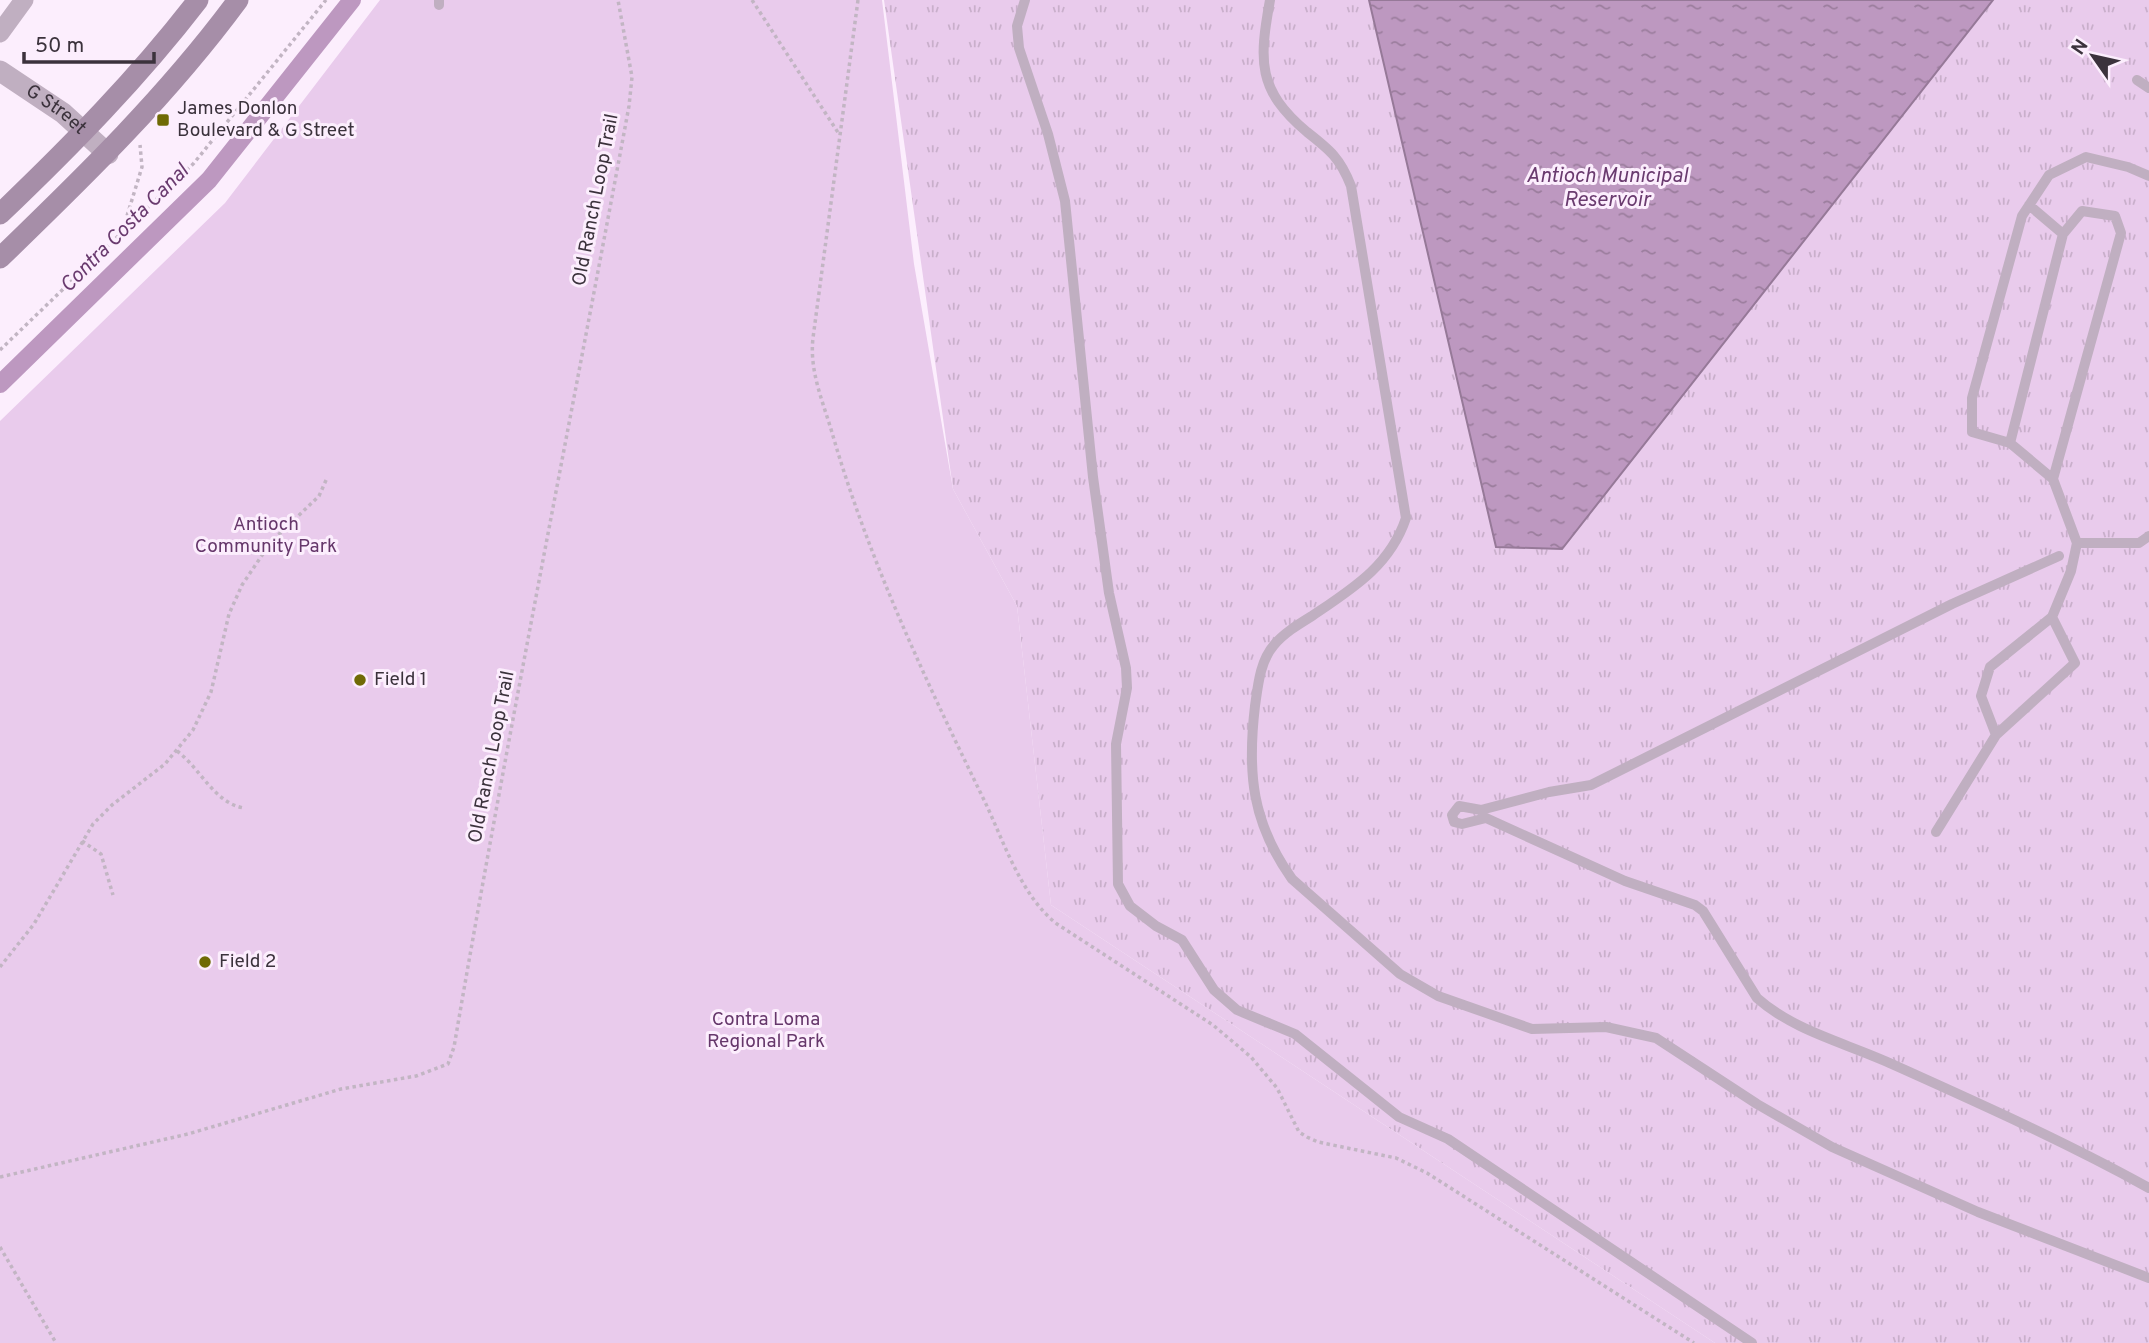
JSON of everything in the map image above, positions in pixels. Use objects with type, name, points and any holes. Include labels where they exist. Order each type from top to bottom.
[{"type":"main road","points":[[0,214],[85,132],[168,39],[198,0]]},
{"type":"main road","points":[[0,258],[127,134],[208,41],[239,0]]},
{"type":"street","points":[[0,33],[24,0]]},
{"type":"street","name":"G Street","points":[[0,71],[53,106],[108,154]]},
{"type":"lane","points":[[1025,0],[1017,26],[1019,48],[1048,134],[1065,201],[1093,477],[1109,593],[1126,668],[1127,688],[1116,744],[1118,884],[1130,906],[1156,926],[1182,940],[1214,990],[1237,1010],[1295,1034],[1399,1117],[1448,1139],[1752,1343]]},
{"type":"lane","points":[[1270,0],[1264,39],[1266,82],[1276,101],[1293,120],[1337,156],[1351,186],[1406,518],[1390,554],[1373,572],[1288,632],[1272,646],[1263,666],[1251,740],[1251,774],[1261,821],[1292,879],[1400,974],[1438,996],[1532,1029],[1606,1027],[1656,1038],[1757,1104],[1832,1147],[1978,1212],[2149,1278]]},
{"type":"lane","points":[[2137,80],[2149,88]]},
{"type":"lane","points":[[1996,735],[1981,696],[1990,667],[2052,617],[2070,571],[2077,543],[2053,479],[2010,443],[1972,432],[1972,398],[2022,216],[2049,175],[2085,157],[2128,167],[2149,176]]},
{"type":"lane","points":[[2029,205],[2063,234]]},
{"type":"lane","points":[[2010,443],[2063,234],[2082,211],[2115,216],[2121,233],[2053,479]]},
{"type":"lane","points":[[2077,543],[2139,543],[2149,536]]},
{"type":"lane","points":[[2059,556],[1952,604],[1591,785],[1549,792],[1481,810],[1459,806],[1452,815],[1454,822],[1462,824],[1486,818],[1625,881],[1695,905],[1703,911],[1757,998],[1768,1008],[1815,1034],[1866,1053],[2074,1148],[2149,1188]]},
{"type":"lane","points":[[1936,832],[1996,735],[2075,663],[2052,617]]},
{"type":"path","points":[[0,350],[194,163],[326,0]]},
{"type":"path","name":"Old Ranch Loop Trail","points":[[0,1177],[188,1134],[294,1102],[416,1076],[448,1064],[454,1047],[501,776],[533,620],[593,286],[629,106],[632,77],[618,0]]},
{"type":"path","points":[[752,0],[840,135]]},
{"type":"path","points":[[123,231],[142,167],[141,146],[127,134]]},
{"type":"path","points":[[0,967],[44,908],[82,841],[112,805],[177,751],[193,730],[211,692],[229,614],[242,585],[271,542],[319,496],[327,478]]},
{"type":"path","points":[[177,751],[198,767],[222,799],[244,808]]},
{"type":"path","points":[[82,841],[101,854],[113,895]]},
{"type":"path","points":[[0,1247],[56,1343]]},
{"type":"green space","name":"Contra Loma Regional Park","points":[[380,0],[882,0],[914,264],[953,489],[1017,606],[1051,905],[1715,1343],[0,1343],[0,421],[225,203]]},
{"type":"green space","points":[[884,0],[2149,0],[2149,1343],[1715,1343],[1051,905],[1017,606],[953,489]]},
{"type":"water","name":"Antioch Municipal Reservoir","points":[[1369,0],[1993,0],[1562,549],[1496,547]]},
{"type":"waterway","name":"Contra Costa Canal","points":[[0,384],[209,180],[352,0]]},
{"type":"place","name":"James Donlon Boulevard & G Street","points":[[163,120]]},
{"type":"place","name":"Field 1","points":[[360,680]]},
{"type":"place","name":"Field 2","points":[[205,962]]},
{"type":"park label","name":"Antioch Community Park","points":[[266,536]]}]
